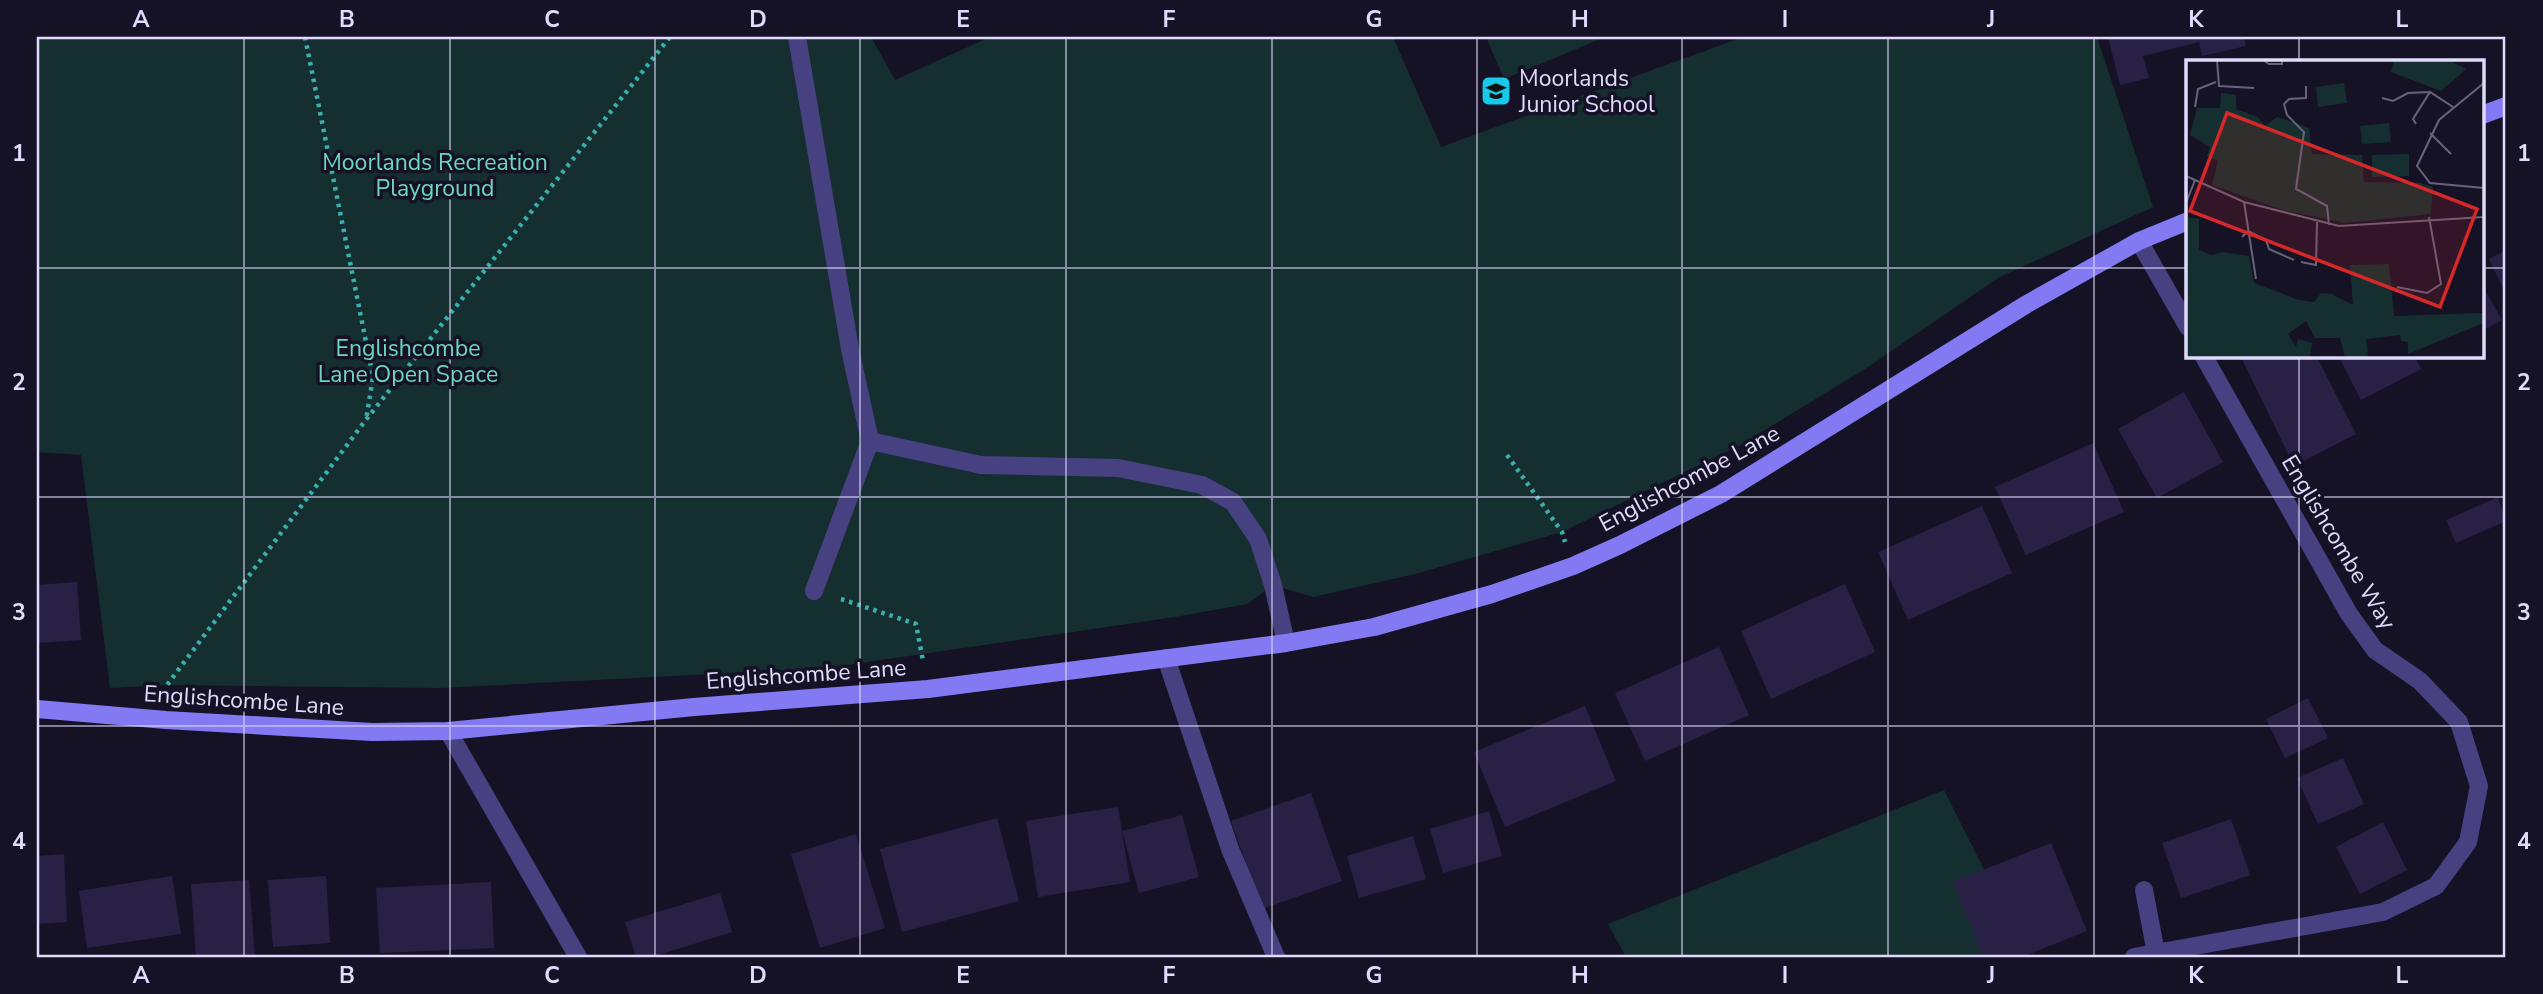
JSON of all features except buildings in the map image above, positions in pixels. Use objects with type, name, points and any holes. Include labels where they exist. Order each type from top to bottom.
[{"type":"street","points":[[797,37],[850,349],[870,441],[814,591]]},
{"type":"street","points":[[2484,114],[2506,106]]},
{"type":"street","name":"Englishcombe Lane","points":[[37,709],[166,720],[372,732],[448,731],[708,706],[928,690],[1286,643],[1374,627],[1492,594],[1573,566],[1721,494],[2026,303],[2139,241],[2186,221]]},
{"type":"street","points":[[2139,241],[2186,323]]},
{"type":"street","name":"Englishcombe Way","points":[[2134,957],[2383,912],[2436,886],[2468,842],[2479,786],[2459,722],[2420,681],[2375,650],[2349,614],[2204,357]]},
{"type":"street","points":[[870,441],[981,465],[1118,468],[1202,485],[1233,502],[1258,539],[1273,585],[1286,643]]},
{"type":"street","points":[[1166,658],[1230,849],[1276,957]]},
{"type":"street","points":[[448,731],[578,957]]},
{"type":"street","points":[[2144,890],[2156,953]]},
{"type":"path","points":[[306,37],[373,377],[365,421]]},
{"type":"path","points":[[166,720],[167,685],[365,421],[670,37]]},
{"type":"path","points":[[1507,455],[1562,532],[1573,566]]},
{"type":"path","points":[[814,591],[916,624],[928,690]]},
{"type":"green space","name":"Englishcombe Lane Open Space","points":[[37,37],[871,37],[895,80],[990,37],[1393,37],[1441,147],[1743,37],[2097,37],[2153,207],[1998,278],[1868,367],[1742,444],[1562,532],[1415,574],[1313,597],[1273,585],[1247,604],[826,668],[441,688],[167,685],[110,688],[81,455],[37,452]]},
{"type":"green space","points":[[1486,37],[1605,37],[1504,79]]},
{"type":"green space","points":[[1944,790],[2028,957],[1626,957],[1608,924]]},
{"type":"place","name":"Moorlands Junior School","points":[[1496,91]]},
{"type":"park label","name":"Moorlands Recreation Playground","points":[[435,175]]}]
